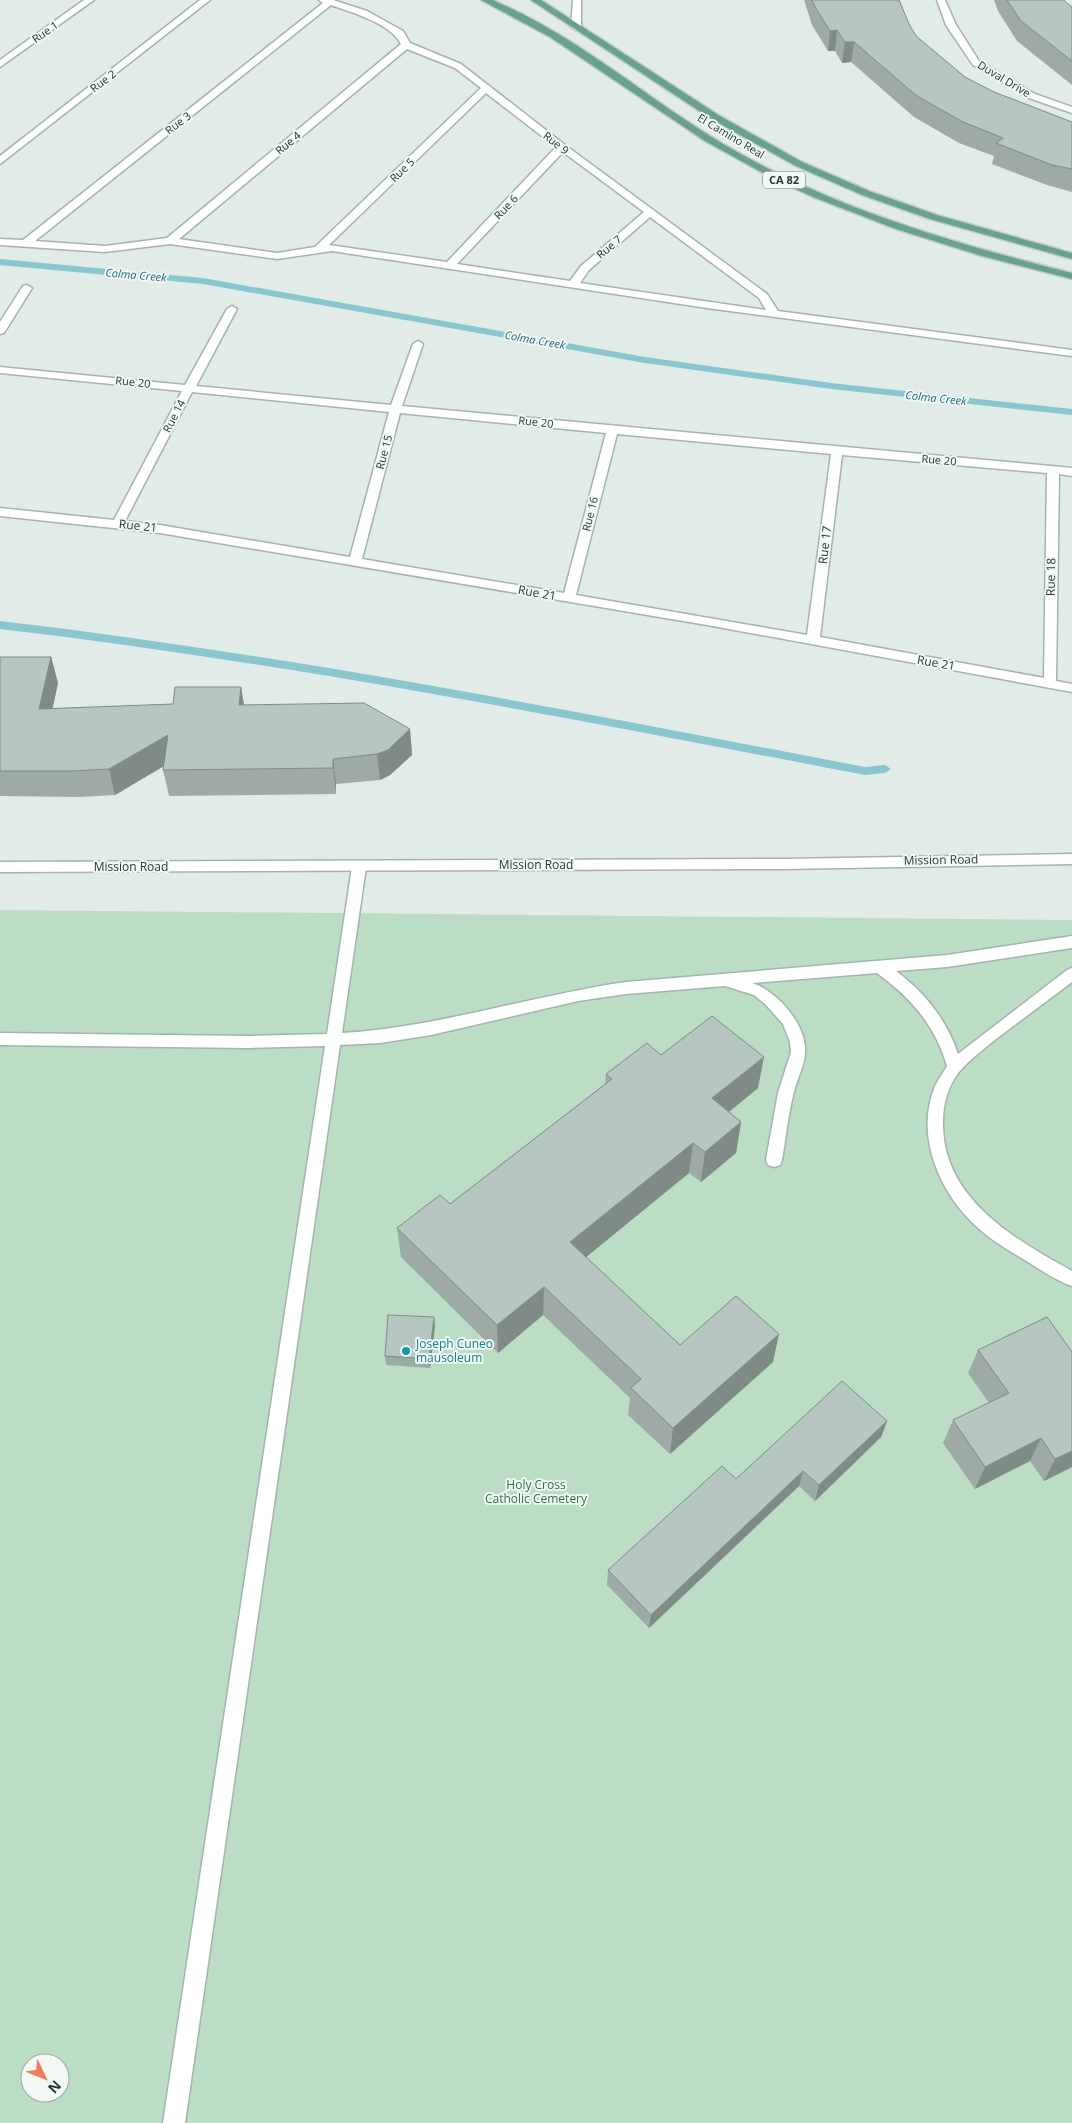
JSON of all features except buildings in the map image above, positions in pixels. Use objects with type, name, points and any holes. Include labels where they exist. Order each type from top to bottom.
[{"type":"main road","name":"El Camino Real","points":[[485,0],[525,19],[734,154],[788,182],[844,207],[941,241],[1072,276]]},
{"type":"main road","name":"El Camino Real","points":[[535,0],[753,140],[842,184],[953,224],[1072,256]]},
{"type":"street","name":"Rue 1","points":[[0,64],[90,0]]},
{"type":"street","name":"Rue 2","points":[[0,161],[206,0]]},
{"type":"street","points":[[576,27],[577,0]]},
{"type":"street","name":"Duval Drive","points":[[941,0],[951,25],[976,63],[1032,96],[1072,110]]},
{"type":"street","name":"Rue 9","points":[[327,1],[364,13],[400,33],[406,45],[458,66],[485,89],[649,213],[763,296],[774,313]]},
{"type":"street","name":"Rue 3","points":[[25,244],[327,1]]},
{"type":"street","name":"Rue 4","points":[[170,240],[406,45]]},
{"type":"street","name":"Rue 5","points":[[318,250],[485,89]]},
{"type":"street","name":"Rue 6","points":[[449,266],[562,147]]},
{"type":"street","name":"Rue 7","points":[[574,285],[585,268],[649,213]]},
{"type":"street","points":[[0,242],[104,249],[170,240],[276,256],[332,248],[707,306],[774,313],[1072,353]]},
{"type":"street","points":[[0,332],[27,288]]},
{"type":"street","name":"Rue 14","points":[[118,524],[232,309]]},
{"type":"street","name":"Rue 15","points":[[355,562],[396,408],[418,344]]},
{"type":"street","name":"Rue 20","points":[[0,370],[612,430],[1072,472]]},
{"type":"street","name":"Rue 16","points":[[569,598],[612,430]]},
{"type":"street","name":"Rue 17","points":[[813,640],[837,450]]},
{"type":"street","name":"Rue 18","points":[[1050,684],[1053,470]]},
{"type":"street","name":"Rue 21","points":[[0,512],[160,529],[813,640],[1072,688]]},
{"type":"street","name":"Mission Road","points":[[0,867],[783,864],[1072,859]]},
{"type":"street","points":[[174,2123],[332,1040],[359,867]]},
{"type":"street","points":[[0,1039],[249,1042],[380,1037],[431,1029],[568,997],[617,989],[880,968],[947,961],[1072,942]]},
{"type":"street","points":[[880,968],[901,982],[930,1013],[942,1030],[950,1048],[955,1067]]},
{"type":"street","points":[[1072,974],[989,1037],[955,1067],[944,1083],[936,1110],[934,1136],[942,1168],[960,1197],[987,1226],[1030,1256],[1072,1279]]},
{"type":"street","points":[[723,980],[759,991],[782,1011],[795,1031],[798,1052],[786,1094],[774,1160]]},
{"type":"green space","name":"Holy Cross Catholic Cemetery","points":[[0,910],[1072,920],[1072,2123],[0,2123]]},
{"type":"waterway","name":"Colma Creek","points":[[0,262],[203,281],[645,360],[831,386],[1072,412]]},
{"type":"waterway","points":[[0,625],[218,653],[326,670],[865,771],[885,769]]},
{"type":"place","name":"Joseph Cuneo mausoleum","points":[[406,1351]]}]
